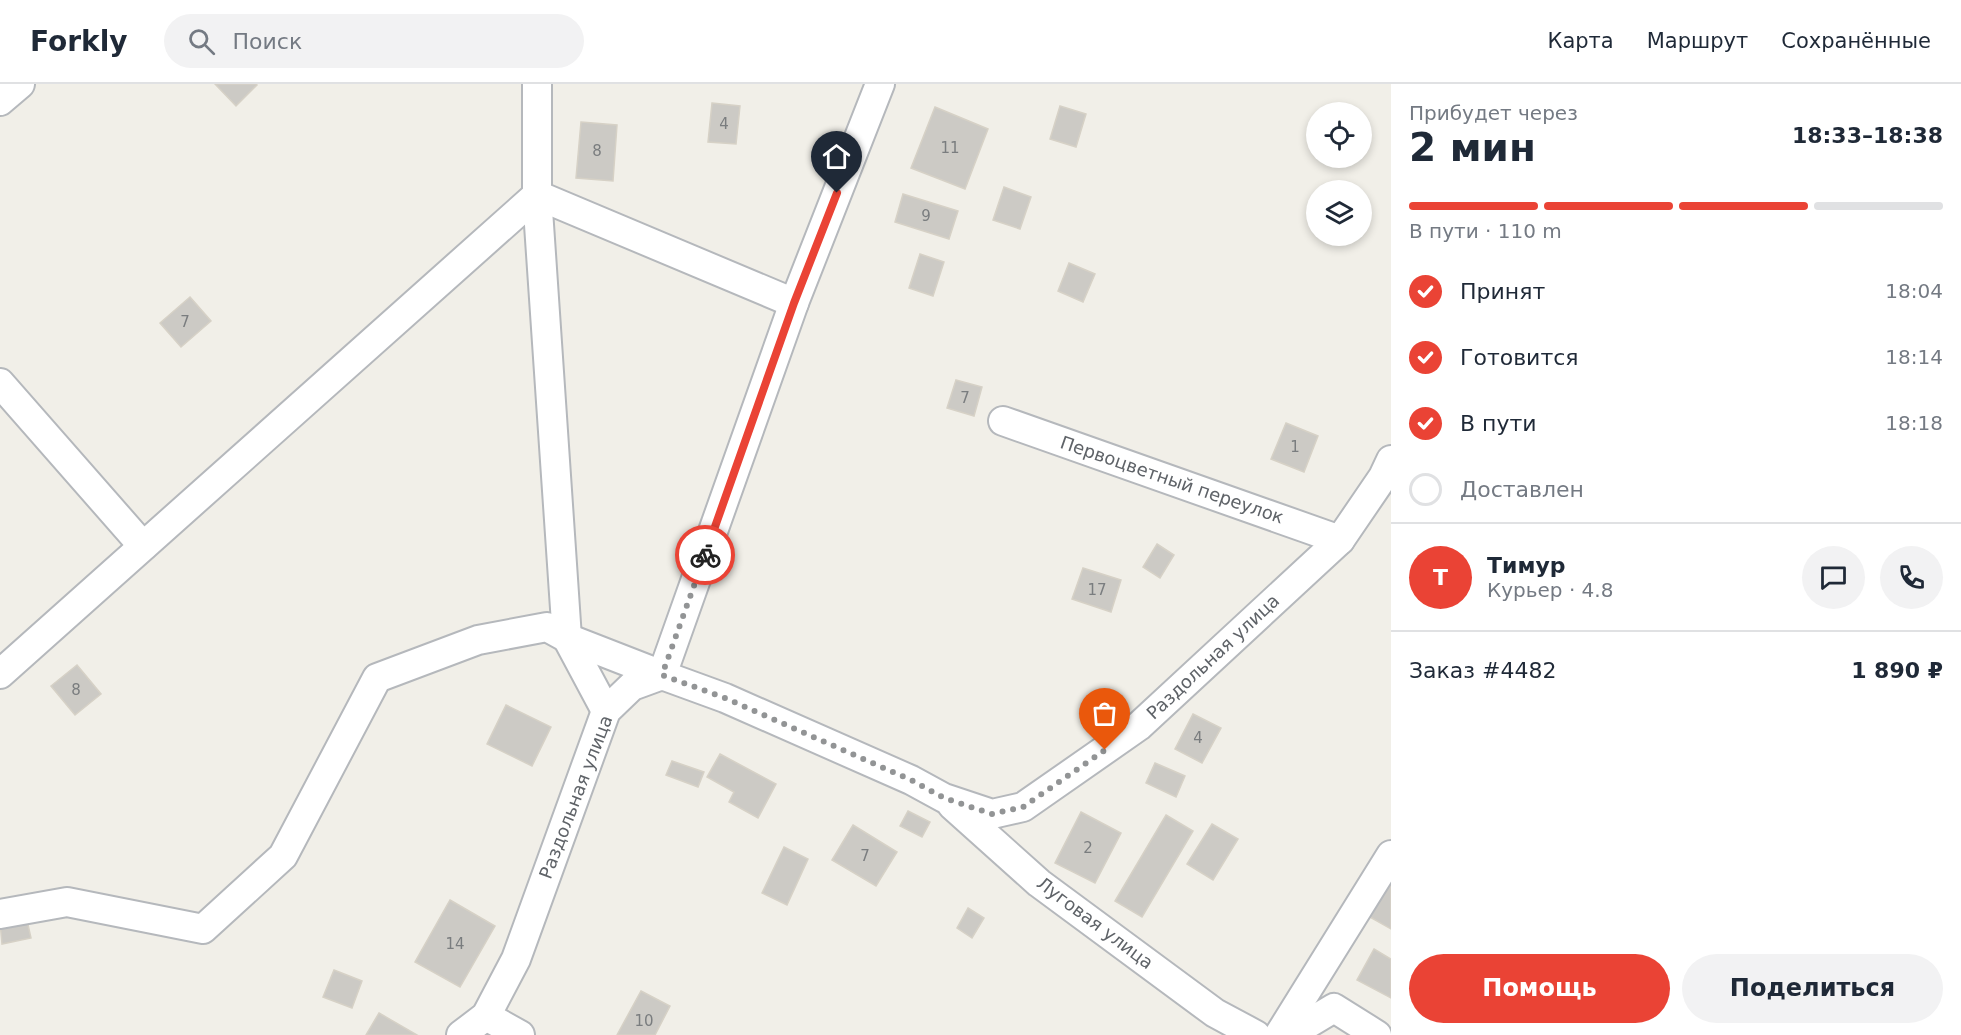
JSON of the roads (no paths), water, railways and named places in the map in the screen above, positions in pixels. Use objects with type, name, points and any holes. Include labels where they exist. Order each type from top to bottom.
[{"type":"street","points":[[0,101],[20,84]]},
{"type":"street","points":[[537,84],[537,195],[567,638],[606,711]]},
{"type":"street","points":[[0,914],[67,903],[203,929],[283,856],[377,678],[478,640],[548,627],[567,638],[662,675],[794,303],[880,84]]},
{"type":"street","points":[[537,195],[794,303]]},
{"type":"street","points":[[0,674],[537,195]]},
{"type":"street","points":[[0,383],[143,546]]},
{"type":"street","name":"Первоцветный переулок","points":[[1003,421],[1340,540]]},
{"type":"street","name":"Раздольная улица","points":[[460,1035],[486,1016],[516,959],[606,711],[632,686],[662,675],[725,698],[900,775],[944,798],[992,814],[1023,807],[1139,726],[1340,540],[1383,477],[1391,460]]},
{"type":"street","name":"Луговая улица","points":[[944,798],[1039,883],[1215,1013],[1256,1035]]},
{"type":"street","points":[[1279,1035],[1391,855]]},
{"type":"street","points":[[1289,1035],[1334,1008],[1377,1035]]},
{"type":"street","points":[[486,1016],[520,1035]]}]
